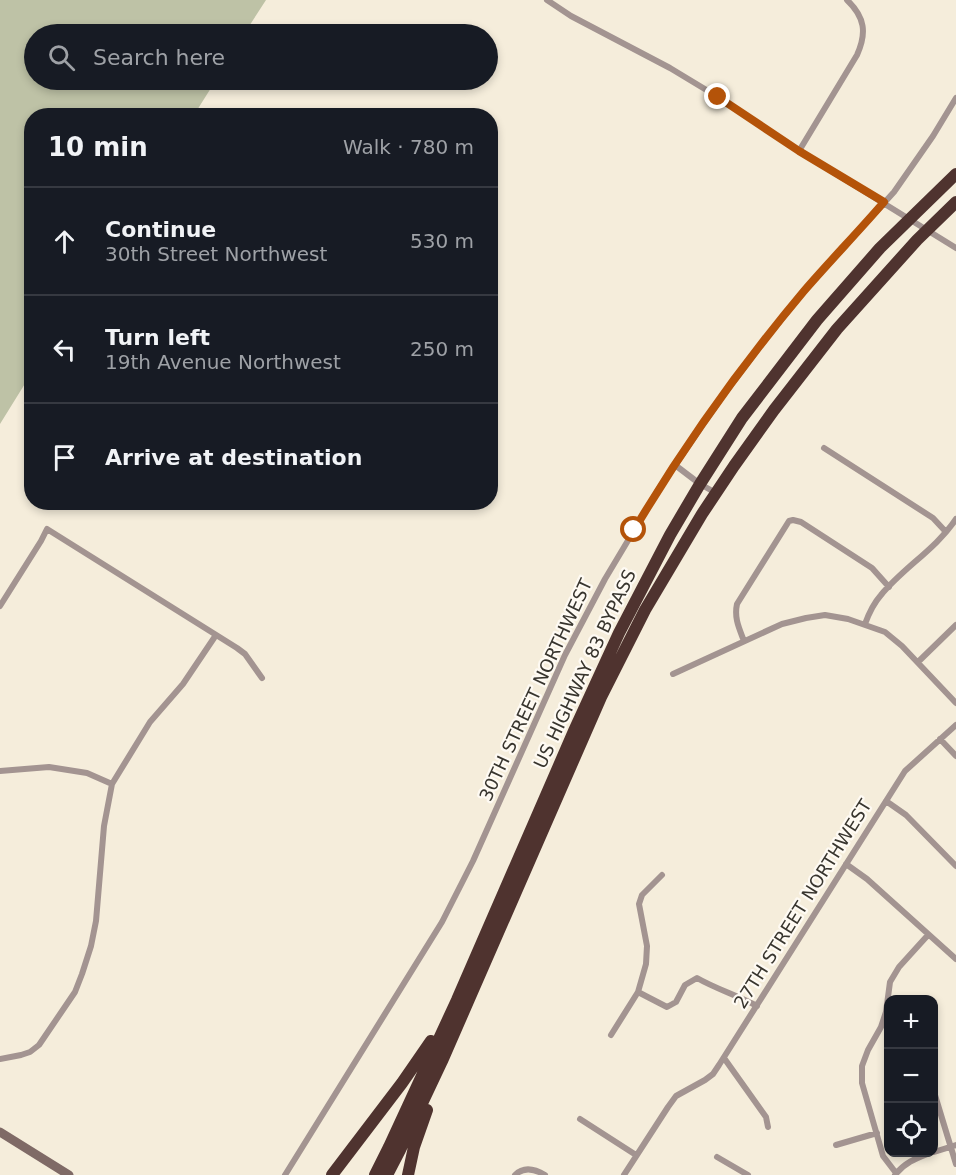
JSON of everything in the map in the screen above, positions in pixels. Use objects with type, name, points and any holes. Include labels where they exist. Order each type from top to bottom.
[{"type":"highway","name":"US HIGHWAY 83 BYPASS","points":[[375,1175],[409,1106],[619,633],[660,552],[700,484],[766,384],[880,248],[956,174]]},
{"type":"highway","name":"US HIGHWAY 83 BYPASS","points":[[387,1175],[466,1008],[601,697],[645,609],[702,514],[774,410],[837,329],[927,230],[956,202]]},
{"type":"highway","points":[[332,1175],[419,1060],[462,987]]},
{"type":"highway","points":[[408,1175],[414,1147],[466,1008]]},
{"type":"street","points":[[548,0],[571,16],[670,68],[718,97],[799,151],[956,248]]},
{"type":"street","points":[[799,151],[857,56],[863,38],[858,12],[847,0]]},
{"type":"street","name":"30TH STREET NORTHWEST","points":[[285,1175],[442,922],[473,861],[565,656],[605,579],[639,522],[722,397],[806,290],[894,192],[956,98]]},
{"type":"street","points":[[824,448],[933,518],[946,532]]},
{"type":"street","points":[[675,465],[716,493]]},
{"type":"street","points":[[865,624],[871,609],[882,594],[946,532],[956,519]]},
{"type":"street","points":[[744,641],[735,614],[737,604],[789,521],[801,522],[872,568],[889,587]]},
{"type":"street","points":[[0,606],[47,528],[245,654],[262,678]]},
{"type":"street","points":[[673,674],[782,624],[825,615],[848,619],[885,632],[902,646],[956,703]]},
{"type":"street","points":[[918,662],[956,625]]},
{"type":"street","points":[[0,1059],[30,1052],[39,1045],[75,992],[91,946],[96,921],[104,826],[112,784],[150,722],[183,684],[216,635]]},
{"type":"street","name":"27TH STREET NORTHWEST","points":[[636,1155],[676,1096],[713,1074],[905,771],[956,725]]},
{"type":"street","points":[[940,739],[956,756]]},
{"type":"street","points":[[0,771],[49,767],[87,773],[112,784]]},
{"type":"street","points":[[886,801],[906,814],[956,866]]},
{"type":"street","points":[[846,864],[867,879],[956,959]]},
{"type":"street","points":[[611,1035],[638,992],[646,964],[647,946],[639,904],[642,895],[662,875]]},
{"type":"street","points":[[889,995],[890,981],[899,967],[928,935]]},
{"type":"street","points":[[638,992],[667,1007],[676,1002],[685,986],[697,978],[757,1006]]},
{"type":"street","points":[[884,1024],[868,1050],[862,1066],[862,1083],[883,1156],[896,1174],[902,1166],[919,1157]]},
{"type":"street","points":[[724,1058],[761,1110],[768,1127]]},
{"type":"street","points":[[937,1103],[953,1145],[956,1164]]},
{"type":"street","points":[[580,1119],[636,1155],[624,1175]]},
{"type":"street","points":[[0,1132],[69,1175]]},
{"type":"street","points":[[836,1145],[877,1133]]},
{"type":"street","points":[[938,1150],[953,1145]]},
{"type":"street","points":[[717,1157],[748,1175]]},
{"type":"street","points":[[515,1175],[519,1171],[529,1169],[546,1175]]},
{"type":"green space","points":[[0,0],[266,0],[250,24],[24,24],[24,90],[210,90],[198,108],[24,108],[24,385],[0,424]]},
{"type":"route","points":[[634,530],[686,447],[735,378],[806,290],[884,202],[799,151],[718,97]]}]
